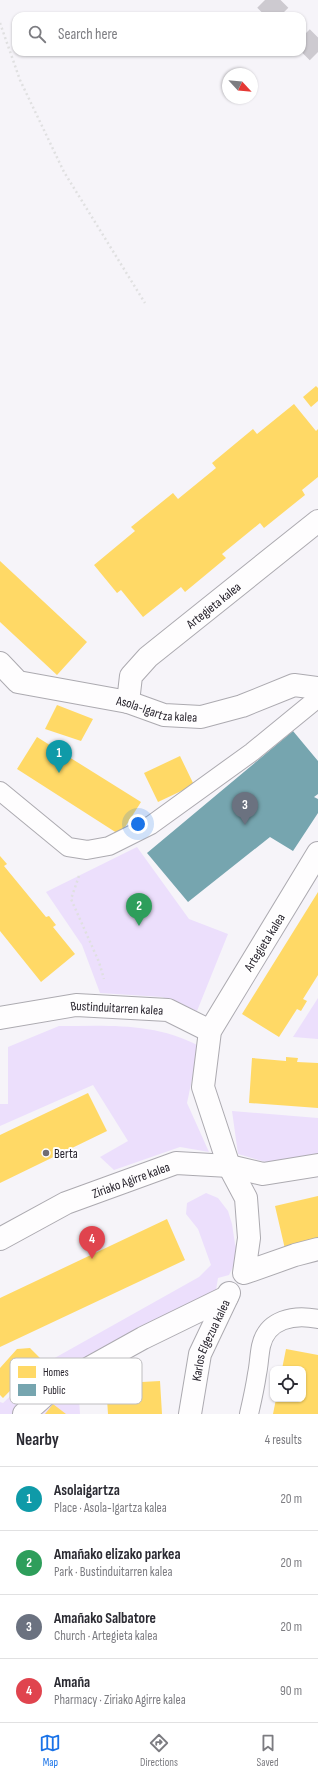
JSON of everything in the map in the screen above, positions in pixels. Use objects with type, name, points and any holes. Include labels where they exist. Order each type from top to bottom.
[{"type":"street","name":"Artegieta kalea","points":[[128,702],[131,676],[148,657],[318,521]]},
{"type":"street","name":"Asola-Igartza kalea","points":[[0,663],[18,682],[128,702],[164,715],[201,718],[242,706],[294,685],[318,688]]},
{"type":"street","name":"Artegieta kalea","points":[[210,1031],[318,854]]},
{"type":"street","name":"Bustinduitarren kalea","points":[[0,1018],[76,1004],[168,1010],[210,1031]]},
{"type":"street","points":[[210,1031],[203,1087],[229,1166],[246,1198],[249,1238],[244,1273],[295,1255],[318,1249]]},
{"type":"street","name":"Ziriako Agirre kalea","points":[[0,1239],[66,1203],[176,1163],[229,1166],[263,1174],[318,1165]]},
{"type":"street","name":"Karlos Elgezua kalea","points":[[190,1414],[200,1354],[236,1280],[244,1273]]},
{"type":"street","points":[[107,1358],[143,1338],[227,1297]]},
{"type":"street","points":[[24,1414],[35,1404]]},
{"type":"lane","points":[[0,791],[68,847],[87,850],[109,846],[151,825],[252,752],[318,698]]},
{"type":"lane","points":[[249,1414],[258,1374],[261,1346],[267,1330],[284,1320],[306,1316],[318,1319]]},
{"type":"path","points":[[0,23],[20,80],[64,172],[145,303]]},
{"type":"path","points":[[87,850],[71,899],[99,962],[111,1007]]},
{"type":"shaded area","points":[[137,847],[189,919],[228,934],[197,1011],[162,997],[100,993],[82,945],[46,892]]},
{"type":"shaded area","points":[[318,998],[318,1039],[293,1037]]},
{"type":"shaded area","points":[[59,1026],[113,1026],[148,1029],[182,1038],[199,1046],[187,1103],[209,1152],[180,1147],[114,1170],[100,1157],[128,1141],[93,1085],[0,1126],[0,1104],[8,1104],[8,1047]]},
{"type":"shaded area","points":[[232,1111],[318,1118],[318,1156],[269,1163],[238,1154]]},
{"type":"shaded area","points":[[206,1193],[218,1198],[228,1211],[232,1224],[235,1244],[239,1255],[229,1275],[218,1278],[216,1290],[90,1358],[55,1358],[199,1277],[211,1265],[198,1229],[186,1214],[187,1203]]},
{"type":"shaded area","points":[[10,1396],[10,1404],[23,1404],[15,1414],[0,1414],[0,1402],[3,1403]]},
{"type":"shaded area","points":[[50,1404],[79,1404],[80,1414],[42,1414]]},
{"type":"building: Homes","points":[[316,386],[318,388],[318,401],[311,407],[303,397]]},
{"type":"building: Homes","points":[[294,404],[316,431],[318,429],[318,477],[302,490],[305,495],[264,528],[260,523],[222,554],[226,558],[185,592],[181,587],[143,617],[121,590],[117,593],[94,565],[135,531],[131,527],[173,493],[178,499],[216,468],[212,463],[253,429],[257,434]]},
{"type":"building: Homes","points":[[0,561],[87,642],[57,675],[0,622]]},
{"type":"building: Homes","points":[[57,705],[93,719],[81,741],[45,729]]},
{"type":"building: Homes","points":[[37,737],[141,802],[120,835],[17,769]]},
{"type":"building: Homes","points":[[180,756],[194,785],[158,802],[144,773]]},
{"type":"building: Homes","points":[[0,856],[7,864],[4,866],[46,917],[49,916],[56,925],[53,927],[75,954],[41,982],[0,931]]},
{"type":"building: Homes","points":[[318,892],[318,975],[303,999],[307,1001],[301,1011],[297,1009],[279,1037],[242,1014]]},
{"type":"building: Homes","points":[[286,1057],[298,1058],[297,1062],[318,1063],[318,1108],[249,1103],[252,1058],[286,1061]]},
{"type":"building: Homes","points":[[88,1093],[107,1131],[0,1183],[0,1135]]},
{"type":"building: Homes","points":[[318,1196],[318,1241],[285,1249],[275,1206]]},
{"type":"building: Homes","points":[[167,1219],[185,1260],[0,1347],[0,1298]]},
{"type":"building: Homes","points":[[30,1348],[40,1358],[10,1358],[10,1391],[3,1398],[0,1395],[0,1368],[17,1349]]},
{"type":"building: Homes","points":[[286,1349],[318,1355],[318,1414],[273,1414],[275,1402],[306,1402],[306,1366],[283,1366]]},
{"type":"building: Homes","points":[[160,1381],[162,1414],[108,1414],[107,1404],[142,1404],[142,1382]]},
{"type":"building: Homes","points":[[53,1404],[66,1414],[45,1414]]},
{"type":"building: Public","points":[[293,731],[318,761],[318,794],[314,797],[318,799],[318,813],[293,851],[270,837],[188,902],[147,853]]},
{"type":"tunnel","points":[[265,0],[277,12]]},
{"type":"tunnel","points":[[306,41],[318,53]]},
{"type":"place","name":"Asolaigartza","points":[[59,773]]},
{"type":"place","name":"Amañako Salbatore","points":[[245,825]]},
{"type":"place","name":"Amañako elizako parkea","points":[[139,926]]},
{"type":"place","name":"Berta","points":[[46,1153]]},
{"type":"place","name":"Amaña","points":[[92,1259]]}]
